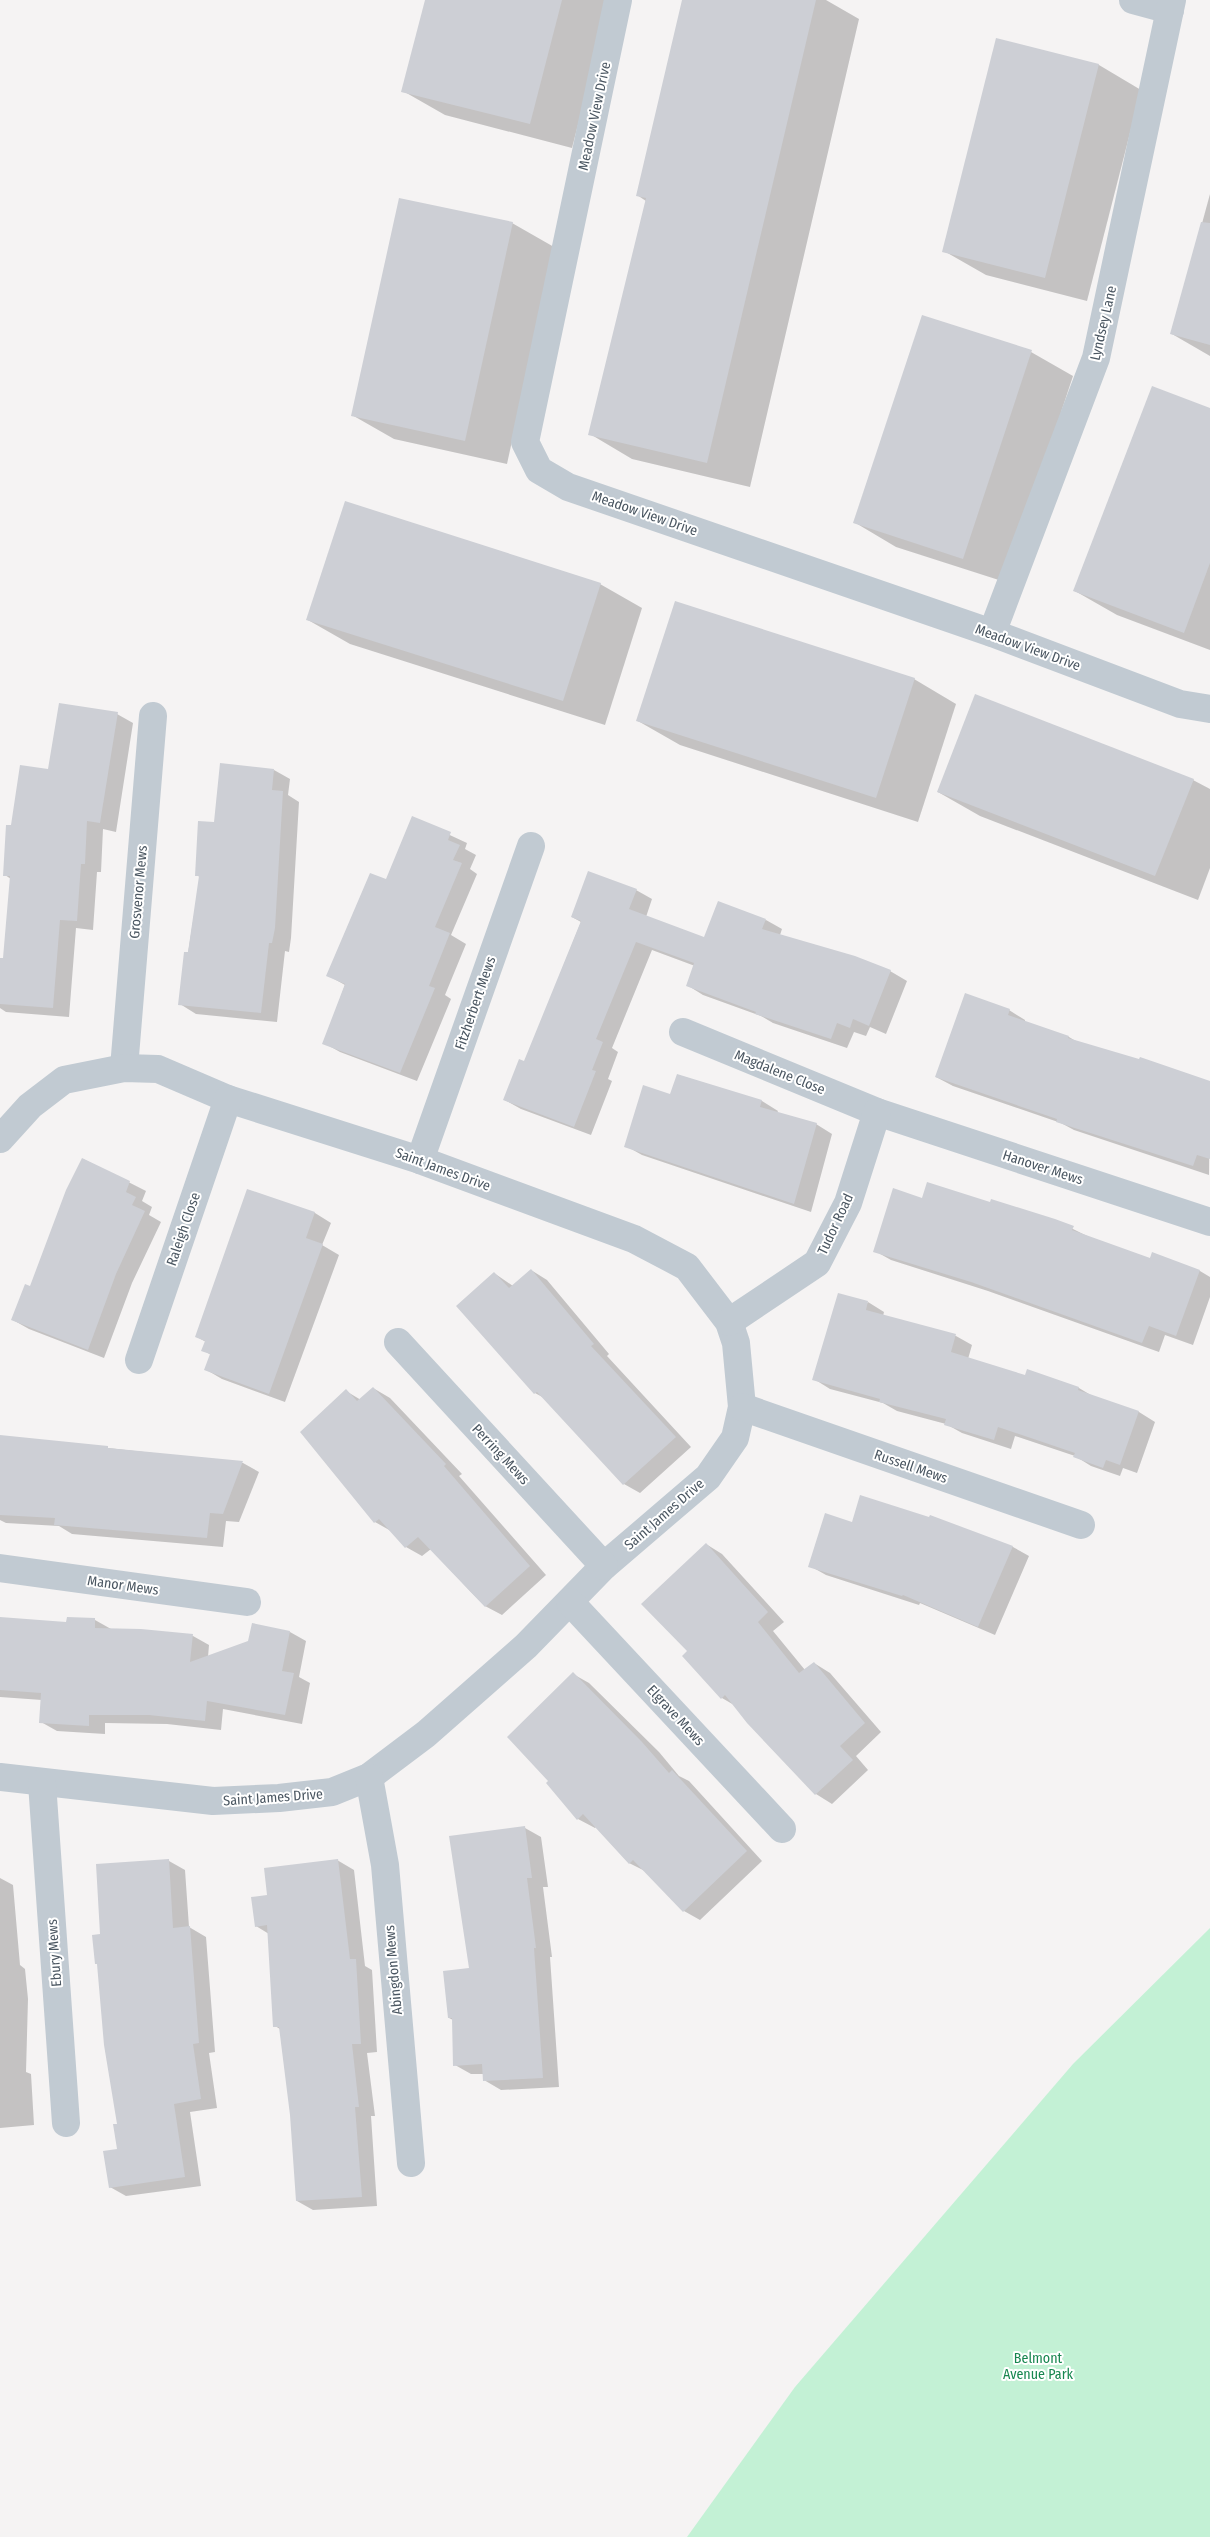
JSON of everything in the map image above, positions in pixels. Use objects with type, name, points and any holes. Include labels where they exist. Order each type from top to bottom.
[{"type":"street","name":"Meadow View Drive","points":[[618,0],[525,442],[539,470],[568,487],[992,633],[1180,704],[1210,710]]},
{"type":"street","points":[[1133,0],[1171,5]]},
{"type":"street","name":"Lyndsey Lane","points":[[992,633],[1096,358],[1171,5]]},
{"type":"street","name":"Grosvenor Mews","points":[[124,1068],[153,716]]},
{"type":"street","name":"Fitzherbert Mews","points":[[420,1160],[531,846]]},
{"type":"street","name":"Magdalene Close","points":[[683,1032],[876,1112]]},
{"type":"street","name":"Saint James Drive","points":[[0,1139],[30,1106],[64,1080],[124,1068],[158,1069],[228,1099],[420,1160],[634,1239],[687,1267],[729,1322],[736,1343],[742,1407],[735,1438],[708,1477],[604,1566],[526,1646],[426,1734],[370,1777],[332,1792],[279,1798],[213,1801],[0,1777]]},
{"type":"street","name":"Raleigh Close","points":[[139,1360],[228,1099]]},
{"type":"street","name":"Hanover Mews","points":[[876,1112],[1210,1222]]},
{"type":"street","name":"Tudor Road","points":[[729,1322],[817,1263],[848,1203],[876,1112]]},
{"type":"street","name":"Perring Mews","points":[[398,1342],[604,1566]]},
{"type":"street","name":"Russell Mews","points":[[742,1407],[1081,1525]]},
{"type":"street","name":"Manor Mews","points":[[0,1568],[247,1602]]},
{"type":"street","name":"Elgrave Mews","points":[[570,1602],[782,1829]]},
{"type":"street","name":"Abingdon Mews","points":[[370,1777],[385,1865],[411,2163]]},
{"type":"street","name":"Ebury Mews","points":[[42,1783],[66,2123]]},
{"type":"green space","name":"Belmont Avenue Park","points":[[1210,1928],[1210,2537],[687,2537],[795,2387],[1073,2064]]},
{"type":"building","points":[[425,0],[562,0],[530,124],[401,92]]},
{"type":"building","points":[[682,0],[816,0],[707,463],[588,435],[646,198],[636,196]]},
{"type":"building","points":[[996,38],[1099,64],[1045,278],[942,252]]},
{"type":"building","points":[[399,198],[513,222],[465,441],[351,416]]},
{"type":"building","points":[[1201,222],[1210,223],[1210,345],[1170,334]]},
{"type":"building","points":[[922,315],[1032,350],[963,559],[853,523]]},
{"type":"building","points":[[1152,386],[1210,408],[1210,563],[1184,633],[1073,591]]},
{"type":"building","points":[[345,501],[601,583],[563,701],[306,620]]},
{"type":"building","points":[[675,601],[915,678],[876,798],[636,721]]},
{"type":"building","points":[[975,694],[1194,779],[1155,876],[937,792]]},
{"type":"building","points":[[59,703],[118,712],[100,823],[87,821],[85,864],[81,864],[77,921],[60,920],[53,1008],[0,1004],[0,958],[3,958],[10,876],[3,876],[6,825],[11,825],[20,765],[48,769]]},
{"type":"building","points":[[220,763],[274,769],[272,790],[283,791],[275,928],[272,943],[269,943],[261,1013],[178,1005],[184,952],[188,952],[199,876],[195,876],[198,821],[214,822]]},
{"type":"building","points":[[412,816],[451,832],[448,840],[460,845],[453,860],[462,863],[435,927],[450,933],[429,986],[435,988],[400,1073],[322,1044],[345,984],[326,976],[370,873],[386,879]]},
{"type":"building","points":[[588,871],[637,889],[629,909],[704,937],[718,901],[766,919],[762,929],[855,956],[891,970],[869,1026],[853,1019],[850,1028],[837,1023],[831,1039],[755,1014],[756,1012],[686,986],[694,963],[636,942],[596,1039],[603,1042],[592,1070],[596,1071],[574,1127],[503,1100],[519,1059],[524,1061],[581,921],[571,917]]},
{"type":"building","points":[[965,993],[1010,1009],[1008,1015],[1069,1036],[1068,1038],[1139,1059],[1140,1057],[1210,1081],[1210,1159],[1197,1155],[1193,1166],[1056,1122],[1057,1119],[935,1077]]},
{"type":"building","points":[[677,1074],[762,1100],[760,1107],[817,1123],[794,1204],[624,1147],[643,1085],[670,1094]]},
{"type":"building","points":[[82,1158],[130,1181],[126,1192],[136,1197],[132,1205],[145,1211],[116,1274],[88,1350],[11,1320],[25,1284],[30,1286],[66,1190]]},
{"type":"building","points":[[927,1182],[990,1202],[991,1199],[1055,1219],[1074,1226],[1072,1230],[1150,1258],[1152,1252],[1200,1270],[1176,1336],[1149,1326],[1142,1343],[971,1282],[873,1252],[893,1188],[922,1198]]},
{"type":"building","points":[[247,1189],[315,1212],[306,1238],[323,1244],[269,1394],[204,1370],[210,1354],[201,1351],[205,1341],[195,1337]]},
{"type":"building","points":[[531,1269],[594,1344],[591,1346],[676,1437],[623,1485],[537,1392],[534,1394],[456,1306],[494,1272],[509,1288]]},
{"type":"building","points":[[838,1293],[868,1301],[866,1310],[956,1334],[951,1352],[1025,1375],[1027,1369],[1079,1387],[1078,1390],[1139,1411],[1120,1465],[1106,1460],[1103,1468],[1073,1457],[1075,1453],[998,1427],[994,1440],[944,1425],[946,1419],[879,1402],[880,1399],[812,1380]]},
{"type":"building","points":[[373,1387],[446,1464],[444,1466],[530,1566],[485,1607],[418,1537],[405,1548],[379,1519],[374,1523],[300,1432],[346,1389],[357,1401]]},
{"type":"building","points":[[0,1435],[243,1461],[223,1514],[210,1513],[207,1538],[54,1525],[55,1518],[0,1515]]},
{"type":"building","points":[[860,1495],[929,1517],[930,1515],[1013,1546],[978,1627],[903,1595],[808,1567],[825,1513],[852,1522]]},
{"type":"building","points":[[706,1543],[768,1612],[758,1622],[799,1673],[814,1662],[865,1723],[840,1746],[853,1760],[815,1795],[747,1723],[725,1695],[721,1699],[682,1656],[687,1651],[641,1604]]},
{"type":"building","points":[[0,1617],[66,1622],[67,1617],[95,1618],[95,1628],[141,1629],[193,1634],[190,1662],[248,1641],[252,1623],[290,1631],[282,1671],[294,1673],[285,1715],[207,1701],[205,1721],[149,1715],[89,1715],[89,1726],[39,1723],[41,1693],[0,1690]]},
{"type":"building","points":[[573,1672],[642,1742],[669,1773],[672,1770],[747,1851],[683,1912],[633,1860],[629,1864],[583,1814],[577,1820],[546,1783],[548,1781],[507,1737]]},
{"type":"building","points":[[525,1826],[532,1878],[527,1878],[536,1948],[534,1948],[543,2078],[483,2081],[482,2064],[453,2066],[452,2018],[448,2018],[443,1971],[469,1968],[449,1836]]},
{"type":"building","points":[[169,1859],[173,1928],[190,1926],[199,2043],[193,2044],[201,2099],[174,2104],[185,2177],[109,2188],[103,2151],[117,2149],[113,2124],[117,2124],[104,2045],[97,1964],[95,1964],[92,1935],[100,1934],[96,1864]]},
{"type":"building","points":[[338,1859],[350,1959],[356,1959],[361,2044],[352,2044],[359,2107],[355,2107],[362,2197],[296,2201],[290,2115],[279,2027],[273,2027],[267,1925],[255,1927],[251,1897],[267,1895],[264,1868]]}]
